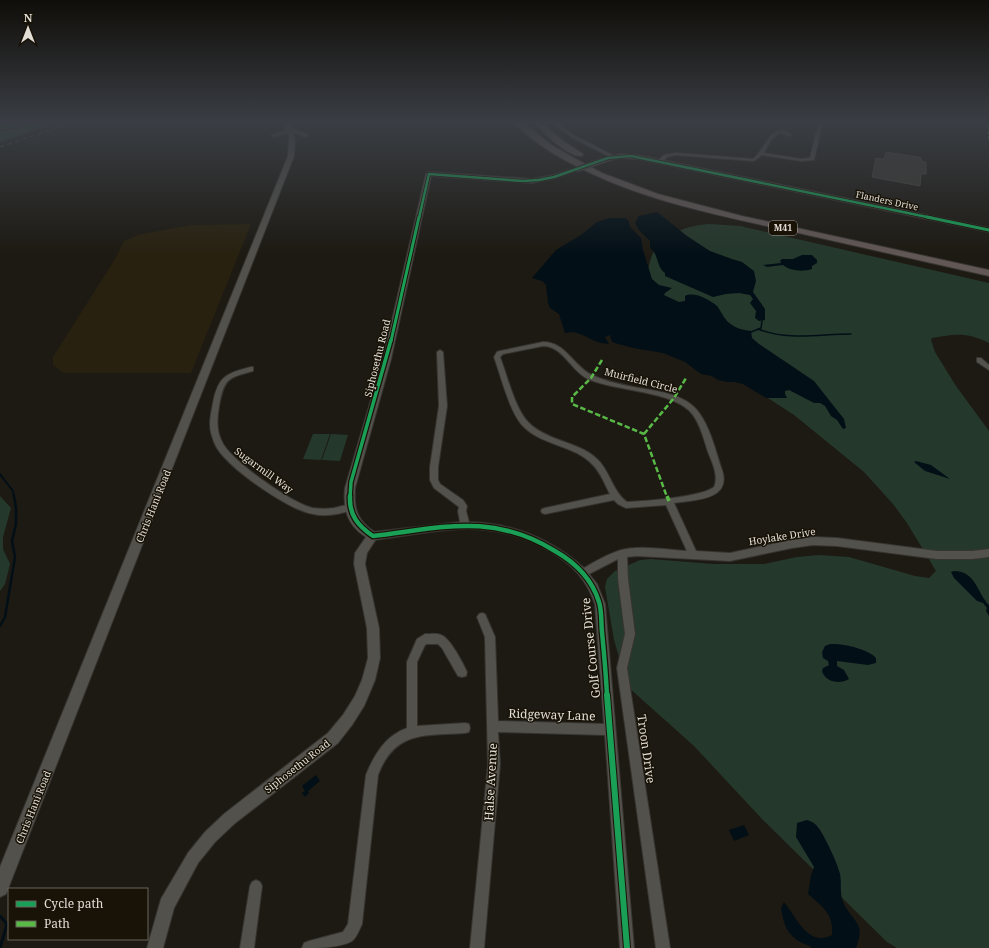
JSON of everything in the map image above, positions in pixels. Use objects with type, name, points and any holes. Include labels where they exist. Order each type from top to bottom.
[{"type":"highway","name":"M41","points":[[583,165],[639,189],[690,205],[989,274]]},
{"type":"highway","name":"M41","points":[[594,165],[663,192],[695,201],[989,266]]},
{"type":"highway","points":[[601,165],[613,172]]},
{"type":"main road","name":"Chris Hani Road","points":[[0,888],[287,165]]},
{"type":"street","name":"Flanders Drive","points":[[430,174],[532,181],[554,177],[589,165]]},
{"type":"street","name":"Flanders Drive","points":[[674,165],[989,230]]},
{"type":"street","name":"Siphosethu Road","points":[[154,948],[170,899],[193,858],[210,837],[240,811],[322,747],[347,722],[356,708],[370,676],[374,658],[372,621],[360,564],[364,547],[373,536],[362,529],[353,519],[349,497],[351,482],[387,359],[430,174]]},
{"type":"street","name":"Muirfield Circle","points":[[543,344],[551,344],[560,348],[578,370],[591,378],[674,398],[692,408],[700,419],[720,476],[719,484],[713,492],[708,494],[669,501],[626,504],[621,502],[595,462],[587,456],[534,431],[525,424],[521,419],[497,357],[499,353],[543,344]]},
{"type":"street","points":[[440,352],[443,406],[434,467],[434,480],[437,486],[460,502],[463,506],[462,511],[465,524]]},
{"type":"street","points":[[979,360],[989,368]]},
{"type":"street","name":"Sugarmill Way","points":[[251,369],[232,374],[219,386],[213,424],[219,446],[232,461],[303,509],[325,513],[350,508]]},
{"type":"street","points":[[545,511],[617,496]]},
{"type":"street","points":[[669,501],[694,556]]},
{"type":"street","name":"Golf Course Drive","points":[[373,536],[465,524],[503,529],[522,535],[562,554],[571,560],[594,586],[600,604],[626,948]]},
{"type":"street","name":"Hoylake Drive","points":[[583,573],[610,558],[622,554],[650,552],[694,556],[730,557],[792,544],[826,541],[937,555],[972,555],[989,553]]},
{"type":"street","name":"Troon Drive","points":[[622,554],[623,579],[630,634],[622,668],[663,948]]},
{"type":"street","name":"Halse Avenue","points":[[477,948],[493,784],[490,637],[482,617]]},
{"type":"street","points":[[412,732],[412,662],[421,642],[429,639],[440,639],[443,641],[462,672]]},
{"type":"street","name":"Ridgeway Lane","points":[[493,726],[609,730]]},
{"type":"street","points":[[309,948],[347,937],[355,924],[358,910],[372,775],[380,758],[394,742],[405,734],[412,732],[465,728]]},
{"type":"street","points":[[247,948],[256,886]]},
{"type":"shaded area","points":[[657,212],[687,236],[710,251],[742,262],[754,271],[756,281],[753,292],[765,309],[765,320],[759,321],[755,318],[756,311],[750,303],[753,299],[750,295],[739,293],[713,297],[665,276],[665,273],[660,267],[655,254],[650,248],[650,241],[640,231],[635,223],[639,216]]},
{"type":"shaded area","points":[[609,218],[625,218],[628,220],[630,227],[641,238],[652,279],[659,285],[672,288],[664,295],[679,302],[685,301],[685,296],[697,295],[717,306],[726,320],[731,324],[751,331],[752,338],[759,344],[814,381],[844,419],[846,428],[843,429],[837,420],[831,416],[825,406],[820,403],[814,403],[789,390],[785,391],[787,398],[766,398],[743,384],[718,380],[712,376],[701,374],[685,362],[663,353],[633,348],[612,342],[610,335],[605,337],[609,344],[604,344],[574,332],[565,333],[559,314],[550,308],[548,303],[546,285],[542,281],[532,278],[556,250],[581,235],[597,222]]},
{"type":"shaded area","points":[[251,224],[191,373],[64,373],[53,365],[53,357],[115,259],[124,241],[138,235],[190,225]]},
{"type":"shaded area","points":[[802,255],[812,255],[817,260],[817,263],[812,266],[812,269],[797,270],[789,269],[783,265],[767,267],[763,265],[781,263],[780,261],[782,259],[793,259]]},
{"type":"shaded area","points":[[916,461],[931,465],[950,479],[925,471],[914,462]]},
{"type":"shaded area","points":[[951,572],[961,572],[972,579],[989,605],[989,616],[986,611],[987,608],[983,603],[977,601],[954,578]]},
{"type":"shaded area","points":[[830,644],[862,649],[876,658],[876,663],[868,665],[837,661],[837,666],[844,670],[849,679],[841,682],[829,680],[822,671],[823,668],[829,665],[828,661],[823,658],[822,652],[825,646]]},
{"type":"shaded area","points":[[316,775],[320,781],[308,791],[309,793],[305,797],[302,793],[305,791],[302,786]]},
{"type":"shaded area","points":[[807,820],[818,827],[836,863],[840,874],[842,900],[858,924],[859,928],[860,933],[856,948],[811,948],[792,936],[786,927],[781,908],[784,902],[798,922],[809,934],[824,938],[832,935],[832,927],[829,916],[826,911],[808,894],[814,867],[796,837],[797,823]]},
{"type":"shaded area","points":[[744,825],[749,835],[734,841],[729,830]]},
{"type":"green space","points":[[709,224],[740,226],[989,283],[989,343],[974,337],[961,335],[932,338],[931,340],[935,352],[956,386],[989,431],[989,948],[897,948],[887,942],[762,819],[694,746],[628,687],[614,640],[605,587],[607,579],[615,571],[640,560],[651,559],[713,564],[764,564],[797,557],[819,555],[849,557],[915,576],[929,578],[936,571],[907,523],[893,504],[864,472],[794,415],[714,363],[645,285],[652,256],[661,242],[680,230]]},
{"type":"green space","points":[[313,434],[330,434],[321,460],[303,459]]},
{"type":"green space","points":[[331,434],[348,435],[340,461],[322,460]]},
{"type":"green space","points":[[0,496],[11,508],[3,537],[3,549],[10,564],[5,584],[0,591]]},
{"type":"building","points":[[874,165],[926,165],[926,174],[921,174],[920,186],[872,177]]},
{"type":"waterway","points":[[758,329],[761,328],[762,321]]},
{"type":"waterway","points":[[751,332],[758,329]]},
{"type":"waterway","points":[[758,329],[770,333],[793,336],[851,334]]},
{"type":"waterway","points":[[0,474],[13,491],[14,497]]},
{"type":"waterway","points":[[0,626],[5,617],[15,557],[12,541],[16,524],[14,496]]},
{"type":"waterway","points":[[0,916],[7,924],[0,948]]},
{"type":"marked path","points":[[602,360],[591,378],[572,397],[572,404],[644,434],[669,501]]},
{"type":"marked path","points":[[644,434],[674,398],[686,378]]},
{"type":"cycle path","points":[[587,165],[554,177],[523,181],[429,174],[387,359],[351,482],[349,499],[354,520],[365,531],[373,536],[464,525],[503,529],[546,545],[565,557],[581,571],[593,586],[600,604],[627,948]]},
{"type":"cycle path","points":[[676,165],[989,230]]}]
